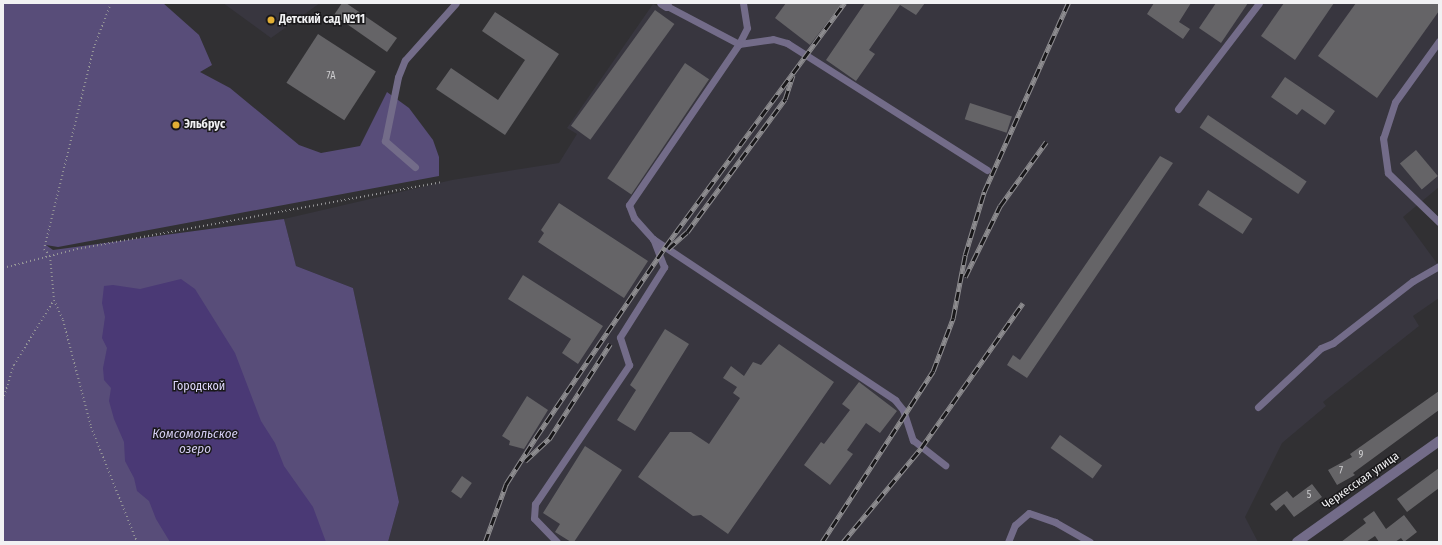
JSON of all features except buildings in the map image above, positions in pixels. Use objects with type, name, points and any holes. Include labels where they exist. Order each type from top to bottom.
[{"type":"street","name":"Черкесская улица","points":[[1297,542],[1439,441]]},
{"type":"lane","points":[[415,167],[385,141],[398,77],[405,60],[456,3]]},
{"type":"lane","points":[[743,3],[747,28],[739,44],[629,205],[634,218],[653,239],[895,400],[903,410],[913,440],[945,464]]},
{"type":"lane","points":[[1178,109],[1259,3]]},
{"type":"lane","points":[[664,4],[739,44],[773,39],[787,42],[987,170]]},
{"type":"lane","points":[[1439,42],[1395,102],[1383,138],[1388,173],[1439,222]]},
{"type":"lane","points":[[557,542],[534,518],[535,504],[630,365],[620,337],[664,267],[653,239]]},
{"type":"lane","points":[[1258,407],[1321,348],[1333,343],[1413,282],[1439,266]]},
{"type":"lane","points":[[1008,542],[1015,525],[1029,513],[1055,522],[1090,542]]},
{"type":"path","points":[[111,3],[94,47],[47,230],[44,249],[50,256],[54,300],[63,320],[91,427],[137,542]]},
{"type":"path","points":[[3,268],[50,256],[206,224],[441,182]]},
{"type":"path","points":[[3,400],[14,365],[54,300]]},
{"type":"shaded area","name":"Детский сад №11","points":[[223,3],[320,3],[271,38]]},
{"type":"shaded area","points":[[667,3],[1439,3],[1439,187],[1403,217],[1439,266],[1439,298],[1413,316],[1419,326],[1323,402],[1326,406],[1282,443],[1245,517],[1258,542],[388,542],[399,502],[353,288],[296,266],[284,219],[452,180],[559,163],[577,134],[567,128],[653,4],[663,9]]},
{"type":"green space","name":"Городской","points":[[3,3],[163,3],[199,35],[212,65],[200,72],[230,88],[299,145],[321,153],[360,146],[387,92],[409,108],[433,140],[439,157],[439,176],[58,247],[46,245],[53,250],[284,219],[296,266],[353,288],[399,502],[388,542],[3,542]]},
{"type":"water","name":"Комсомольское озеро","points":[[181,279],[195,289],[235,353],[261,421],[275,443],[284,466],[313,507],[326,542],[170,542],[156,519],[149,501],[137,491],[134,478],[125,461],[124,442],[114,419],[109,401],[111,388],[104,380],[103,368],[107,348],[102,338],[105,317],[102,303],[104,286],[113,285],[140,289]]},
{"type":"railway","points":[[485,542],[506,484],[536,437],[665,247],[844,3]]},
{"type":"railway","points":[[822,542],[933,371],[953,318],[965,255],[984,192],[1068,3]]},
{"type":"railway","points":[[668,249],[687,232],[785,99],[793,75]]},
{"type":"railway","points":[[965,277],[1000,206],[1046,142]]},
{"type":"railway","points":[[843,542],[921,448],[1023,303]]},
{"type":"railway","points":[[525,461],[549,439],[610,344]]},
{"type":"place","name":"Детский сад №11","points":[[271,20]]},
{"type":"place","name":"Эльбрус","points":[[176,125]]}]
